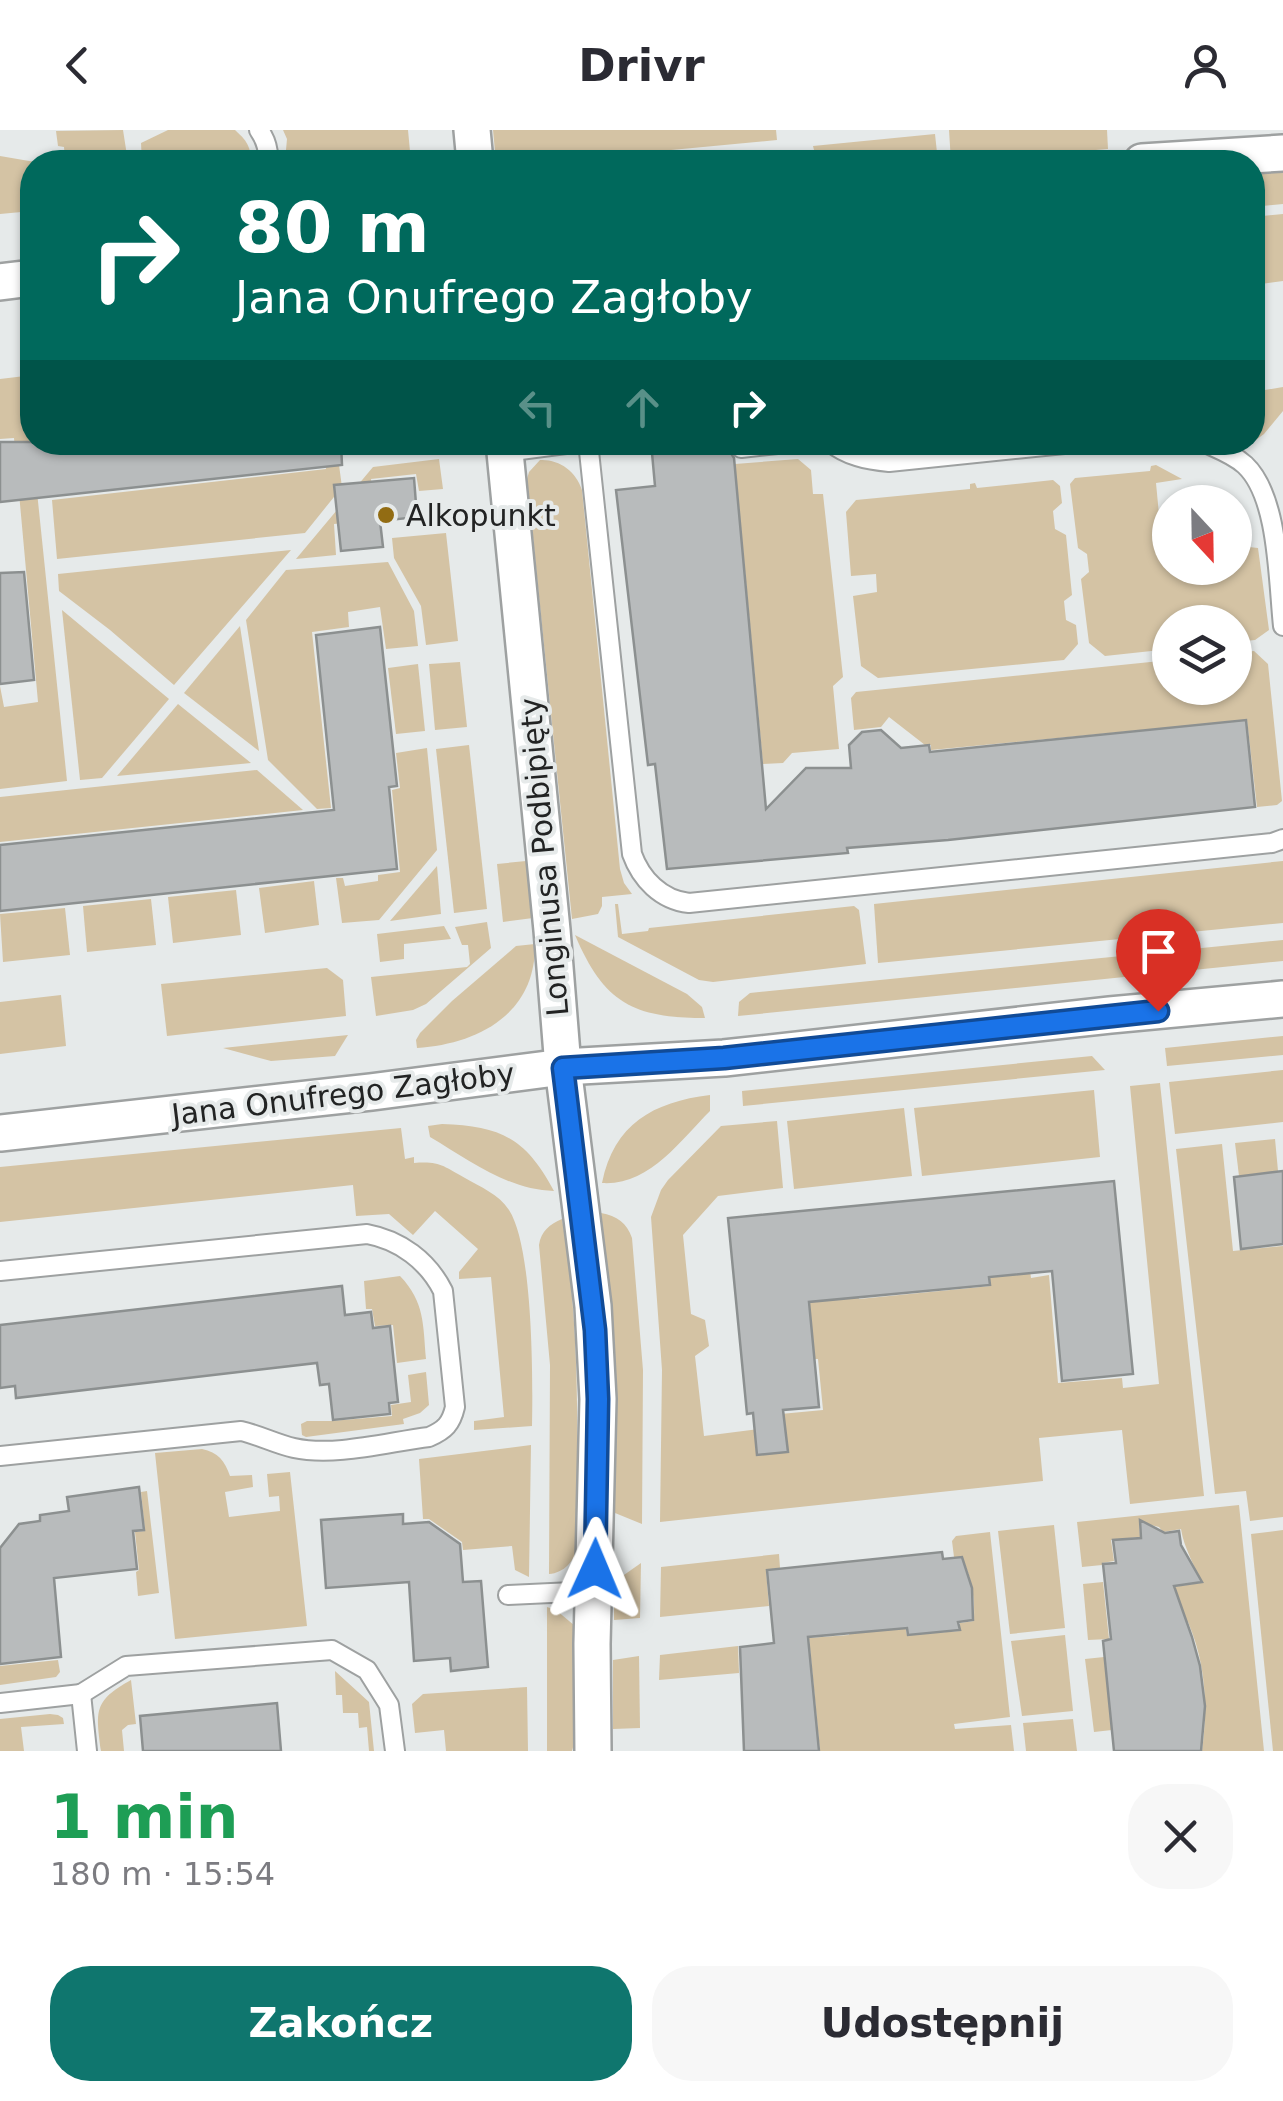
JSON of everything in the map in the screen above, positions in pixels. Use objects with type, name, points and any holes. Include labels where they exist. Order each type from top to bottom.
[{"type":"street","name":"Longinusa Podbipięty","points":[[506,455],[563,1068],[592,1291],[596,1354],[593,1751]]},
{"type":"street","name":"Jana Onufrego Zagłoby","points":[[0,1133],[563,1068],[724,1058],[1283,999]]},
{"type":"lane","points":[[586,455],[632,854],[643,876],[672,900],[689,903],[825,890],[1283,839]]},
{"type":"lane","points":[[850,455],[889,462],[957,455]]},
{"type":"lane","points":[[1232,455],[1262,486],[1270,509],[1283,626]]},
{"type":"lane","points":[[0,1272],[367,1234],[381,1236],[422,1262],[443,1291],[455,1407],[444,1431],[429,1437],[326,1451],[292,1448],[240,1431],[0,1456]]},
{"type":"lane","points":[[508,1596],[594,1591]]},
{"type":"lane","points":[[0,1703],[81,1694],[126,1666],[332,1650],[367,1670],[389,1704],[395,1751]]},
{"type":"lane","points":[[81,1694],[87,1751]]},
{"type":"shaded area","points":[[123,130],[126,150],[64,150],[58,146],[56,131]]},
{"type":"shaded area","points":[[168,130],[235,130],[249,150],[141,150],[141,143]]},
{"type":"shaded area","points":[[283,130],[408,130],[410,150],[286,150]]},
{"type":"shaded area","points":[[493,130],[776,130],[777,140],[671,150],[495,150]]},
{"type":"shaded area","points":[[949,130],[1107,130],[1108,149],[950,150]]},
{"type":"shaded area","points":[[935,134],[937,150],[814,150],[813,146]]},
{"type":"shaded area","points":[[0,156],[20,159],[20,212],[0,214]]},
{"type":"shaded area","points":[[1283,169],[1283,204],[1265,206],[1265,171]]},
{"type":"shaded area","points":[[1283,214],[1283,281],[1265,283],[1265,216]]},
{"type":"shaded area","points":[[20,377],[20,455],[33,455],[67,781],[0,789],[0,686],[4,707],[38,702],[14,438],[0,439],[0,379]]},
{"type":"shaded area","points":[[1283,387],[1283,411],[1265,433],[1265,390]]},
{"type":"shaded area","points":[[324,455],[338,455],[342,487],[305,533],[57,559],[52,500],[326,469]]},
{"type":"shaded area","points":[[439,459],[443,489],[419,491],[416,474],[371,479],[374,509],[354,522],[334,524],[336,555],[296,559],[373,467]]},
{"type":"shaded area","points":[[798,459],[811,470],[813,494],[823,494],[843,677],[833,686],[839,749],[792,753],[783,763],[763,764],[735,464]]},
{"type":"shaded area","points":[[540,460],[566,468],[582,490],[620,869],[632,894],[602,897],[598,914],[572,919],[527,479]]},
{"type":"shaded area","points":[[1151,466],[1182,479],[1152,485],[1152,585],[1252,585],[1252,547],[1258,548],[1269,630],[1255,640],[1252,640],[1252,605],[1152,605],[1152,651],[1105,656],[1089,643],[1081,579],[1089,572],[1087,554],[1078,548],[1070,484],[1075,478],[1150,471]]},
{"type":"shaded area","points":[[1053,480],[1060,486],[1062,503],[1053,511],[1055,529],[1066,535],[1072,595],[1064,601],[1066,620],[1076,625],[1078,644],[1064,660],[878,678],[861,666],[853,596],[877,592],[876,574],[851,576],[846,512],[856,500],[970,489],[970,484],[975,483],[977,488]]},
{"type":"shaded area","points":[[446,533],[458,641],[426,645],[421,606],[394,558],[392,538]]},
{"type":"shaded area","points":[[291,550],[174,685],[59,591],[58,574]]},
{"type":"shaded area","points":[[388,562],[414,611],[418,646],[386,649],[380,607],[348,612],[349,627],[312,632],[331,808],[317,809],[268,760],[246,620],[286,570]]},
{"type":"shaded area","points":[[62,610],[169,699],[102,778],[80,780]]},
{"type":"shaded area","points":[[240,626],[259,751],[184,693]]},
{"type":"shaded area","points":[[1252,651],[1268,664],[1282,801],[1277,805],[1257,807],[1247,720],[931,750],[931,745],[925,745],[889,717],[881,727],[854,730],[851,698],[856,692],[1152,662],[1152,705],[1252,705]]},
{"type":"shaded area","points":[[460,662],[467,727],[435,730],[429,664]]},
{"type":"shaded area","points":[[418,664],[425,731],[396,734],[388,668]]},
{"type":"shaded area","points":[[178,704],[251,763],[117,776]]},
{"type":"shaded area","points":[[469,745],[487,909],[454,913],[436,749]]},
{"type":"shaded area","points":[[427,748],[437,850],[379,920],[342,923],[336,878],[343,878],[345,886],[378,881],[378,875],[400,872],[392,790],[400,788],[396,753]]},
{"type":"shaded area","points":[[257,770],[303,810],[0,842],[0,797]]},
{"type":"shaded area","points":[[526,861],[533,918],[503,922],[497,864]]},
{"type":"shaded area","points":[[1283,861],[1283,923],[878,963],[874,904]]},
{"type":"shaded area","points":[[437,866],[441,914],[390,921]]},
{"type":"shaded area","points":[[314,881],[319,925],[265,933],[259,888]]},
{"type":"shaded area","points":[[236,890],[241,935],[173,943],[168,897]]},
{"type":"shaded area","points":[[151,899],[156,945],[87,952],[83,906]]},
{"type":"shaded area","points":[[615,904],[622,934],[854,906],[859,910],[866,964],[713,982],[699,980],[618,937]]},
{"type":"shaded area","points":[[65,908],[70,955],[3,962],[0,914]]},
{"type":"shaded area","points":[[487,922],[491,948],[426,1004],[376,1016],[371,977],[467,967],[468,945],[462,945],[455,927]]},
{"type":"shaded area","points":[[444,926],[451,939],[404,944],[404,959],[380,962],[377,934]]},
{"type":"shaded area","points":[[575,935],[687,994],[702,1007],[705,1018],[658,1015],[624,1002],[597,977]]},
{"type":"shaded area","points":[[1283,940],[1283,961],[738,1016],[739,1002],[750,993]]},
{"type":"shaded area","points":[[535,944],[526,989],[499,1021],[461,1040],[417,1048],[420,1033],[452,1001],[516,946]]},
{"type":"shaded area","points":[[327,968],[343,980],[346,1016],[167,1036],[161,984]]},
{"type":"shaded area","points":[[61,995],[66,1046],[0,1054],[0,1002]]},
{"type":"shaded area","points":[[348,1035],[335,1056],[271,1061],[223,1048]]},
{"type":"shaded area","points":[[1283,1036],[1283,1055],[1167,1066],[1165,1048]]},
{"type":"shaded area","points":[[1092,1056],[1105,1070],[743,1106],[742,1091]]},
{"type":"shaded area","points":[[1283,1070],[1283,1122],[1175,1134],[1169,1082]]},
{"type":"shaded area","points":[[1160,1083],[1204,1496],[1130,1504],[1122,1430],[1039,1438],[1043,1481],[660,1522],[662,1370],[651,1217],[668,1180],[721,1126],[777,1121],[783,1188],[718,1196],[683,1235],[691,1314],[705,1320],[709,1346],[695,1356],[704,1436],[759,1429],[758,1416],[823,1410],[818,1359],[809,1359],[804,1292],[858,1289],[859,1299],[991,1286],[989,1274],[1030,1270],[1031,1278],[1049,1275],[1058,1383],[1122,1378],[1123,1388],[1159,1384],[1130,1086]]},
{"type":"shaded area","points":[[1094,1090],[1100,1157],[922,1176],[914,1108]]},
{"type":"shaded area","points":[[710,1095],[710,1111],[662,1159],[634,1177],[602,1183],[616,1145],[639,1120],[671,1103]]},
{"type":"shaded area","points":[[904,1108],[912,1176],[794,1189],[787,1121]]},
{"type":"shaded area","points":[[428,1126],[481,1128],[510,1139],[533,1159],[554,1191],[505,1180],[474,1164],[430,1137]]},
{"type":"shaded area","points":[[401,1128],[405,1159],[414,1157],[414,1163],[441,1165],[489,1191],[505,1204],[517,1228],[530,1314],[532,1426],[474,1430],[474,1421],[504,1417],[491,1277],[459,1279],[459,1272],[478,1249],[435,1211],[413,1235],[389,1214],[356,1216],[353,1185],[0,1222],[0,1167]]},
{"type":"shaded area","points":[[1275,1139],[1278,1171],[1239,1176],[1235,1143]]},
{"type":"shaded area","points":[[1222,1144],[1233,1251],[1283,1246],[1283,1517],[1250,1521],[1246,1491],[1215,1494],[1176,1149]]},
{"type":"shaded area","points":[[601,1213],[621,1221],[632,1238],[643,1370],[642,1524],[615,1513],[615,1350]]},
{"type":"shaded area","points":[[562,1219],[575,1341],[577,1546],[568,1565],[549,1574],[550,1365],[539,1245],[547,1229]]},
{"type":"shaded area","points":[[400,1276],[418,1305],[426,1359],[397,1363],[393,1325],[375,1326],[372,1309],[366,1309],[364,1281]]},
{"type":"shaded area","points":[[426,1372],[429,1405],[403,1419],[404,1424],[302,1435],[301,1424],[307,1421],[392,1416],[391,1405],[411,1402],[408,1375]]},
{"type":"shaded area","points":[[531,1445],[529,1577],[515,1570],[512,1546],[463,1550],[462,1542],[429,1519],[423,1519],[419,1459]]},
{"type":"shaded area","points":[[202,1449],[220,1458],[230,1476],[252,1475],[253,1487],[225,1492],[229,1517],[280,1511],[279,1496],[269,1497],[267,1474],[290,1472],[307,1626],[175,1639],[155,1453]]},
{"type":"shaded area","points":[[147,1491],[159,1593],[138,1596],[135,1532],[145,1531],[141,1492]]},
{"type":"shaded area","points":[[1239,1505],[1264,1751],[1202,1751],[1202,1669],[1188,1622],[1177,1623],[1173,1587],[1200,1583],[1181,1529],[1163,1532],[1159,1527],[1139,1522],[1140,1537],[1111,1540],[1114,1561],[1082,1567],[1077,1522]]},
{"type":"shaded area","points":[[1054,1525],[1065,1628],[1010,1634],[998,1531]]},
{"type":"shaded area","points":[[1283,1530],[1283,1751],[1273,1751],[1251,1534]]},
{"type":"shaded area","points":[[990,1532],[1010,1717],[954,1724],[955,1729],[1011,1725],[1014,1751],[820,1751],[809,1638],[905,1626],[907,1635],[960,1631],[960,1623],[974,1621],[973,1596],[962,1557],[954,1557],[952,1541],[956,1536]]},
{"type":"shaded area","points":[[779,1554],[780,1568],[766,1570],[769,1606],[660,1617],[661,1567]]},
{"type":"shaded area","points":[[641,1563],[640,1618],[614,1620],[614,1582]]},
{"type":"shaded area","points":[[1103,1582],[1109,1639],[1088,1640],[1083,1584]]},
{"type":"shaded area","points":[[547,1607],[575,1626],[572,1751],[547,1751]]},
{"type":"shaded area","points":[[1065,1635],[1073,1711],[1022,1716],[1011,1641]]},
{"type":"shaded area","points":[[738,1646],[739,1673],[659,1680],[660,1655]]},
{"type":"shaded area","points":[[639,1656],[640,1728],[613,1729],[613,1660]]},
{"type":"shaded area","points":[[1104,1657],[1112,1730],[1094,1732],[1085,1659]]},
{"type":"shaded area","points":[[58,1660],[60,1672],[56,1677],[0,1685],[0,1666]]},
{"type":"shaded area","points":[[335,1671],[369,1702],[374,1751],[369,1751],[367,1727],[359,1728],[358,1713],[343,1713],[342,1695],[336,1695]]},
{"type":"shaded area","points":[[131,1680],[136,1724],[122,1730],[124,1751],[101,1751],[100,1708],[110,1694]]},
{"type":"shaded area","points":[[527,1687],[528,1751],[446,1751],[444,1730],[415,1733],[412,1704],[423,1694]]},
{"type":"shaded area","points":[[50,1714],[63,1718],[64,1724],[21,1727],[24,1751],[0,1751],[0,1719]]},
{"type":"shaded area","points":[[1073,1719],[1077,1751],[1026,1751],[1023,1723]]},
{"type":"building","points":[[0,442],[20,442],[20,455],[342,455],[342,465],[0,502]]},
{"type":"building","points":[[652,455],[734,458],[766,809],[806,768],[851,768],[849,745],[862,732],[881,730],[901,748],[929,745],[930,752],[1246,720],[1255,807],[847,848],[848,853],[667,869],[655,764],[648,765],[616,490],[655,486]]},
{"type":"building","name":"Alkopunkt","points":[[414,478],[417,517],[380,521],[383,547],[341,551],[334,485]]},
{"type":"building","points":[[24,572],[34,680],[0,684],[0,573]]},
{"type":"building","points":[[380,627],[397,786],[389,787],[397,869],[0,911],[0,845],[334,810],[316,635]]},
{"type":"building","points":[[1283,1171],[1283,1244],[1241,1249],[1234,1177]]},
{"type":"building","points":[[1114,1181],[1133,1374],[1062,1381],[1052,1271],[989,1277],[990,1285],[809,1302],[819,1407],[783,1410],[788,1452],[757,1455],[753,1413],[747,1414],[728,1218]]},
{"type":"building","points":[[342,1286],[345,1315],[371,1312],[373,1328],[390,1326],[398,1402],[389,1403],[390,1414],[333,1420],[329,1384],[320,1385],[317,1363],[16,1398],[15,1386],[0,1388],[0,1325]]},
{"type":"building","points":[[139,1487],[144,1530],[133,1531],[137,1569],[54,1578],[61,1657],[0,1664],[0,1548],[19,1524],[40,1521],[40,1515],[69,1511],[67,1497]]},
{"type":"building","points":[[403,1514],[403,1524],[429,1522],[460,1544],[463,1582],[481,1581],[488,1667],[451,1671],[450,1658],[414,1661],[409,1582],[326,1588],[321,1520]]},
{"type":"building","points":[[1140,1520],[1165,1533],[1179,1531],[1181,1545],[1202,1582],[1174,1586],[1200,1666],[1205,1706],[1201,1751],[1114,1751],[1103,1641],[1111,1639],[1103,1564],[1116,1563],[1113,1540],[1141,1538]]},
{"type":"building","points":[[942,1552],[943,1559],[962,1557],[972,1588],[973,1620],[958,1622],[960,1630],[908,1635],[907,1628],[808,1637],[819,1751],[744,1751],[740,1647],[774,1643],[767,1570]]},
{"type":"building","points":[[277,1703],[281,1751],[143,1751],[140,1716]]},
{"type":"place","name":"Alkopunkt","points":[[386,515]]},
{"type":"route","points":[[595,1569],[595,1330],[563,1068],[724,1058],[1158,1011]]}]
